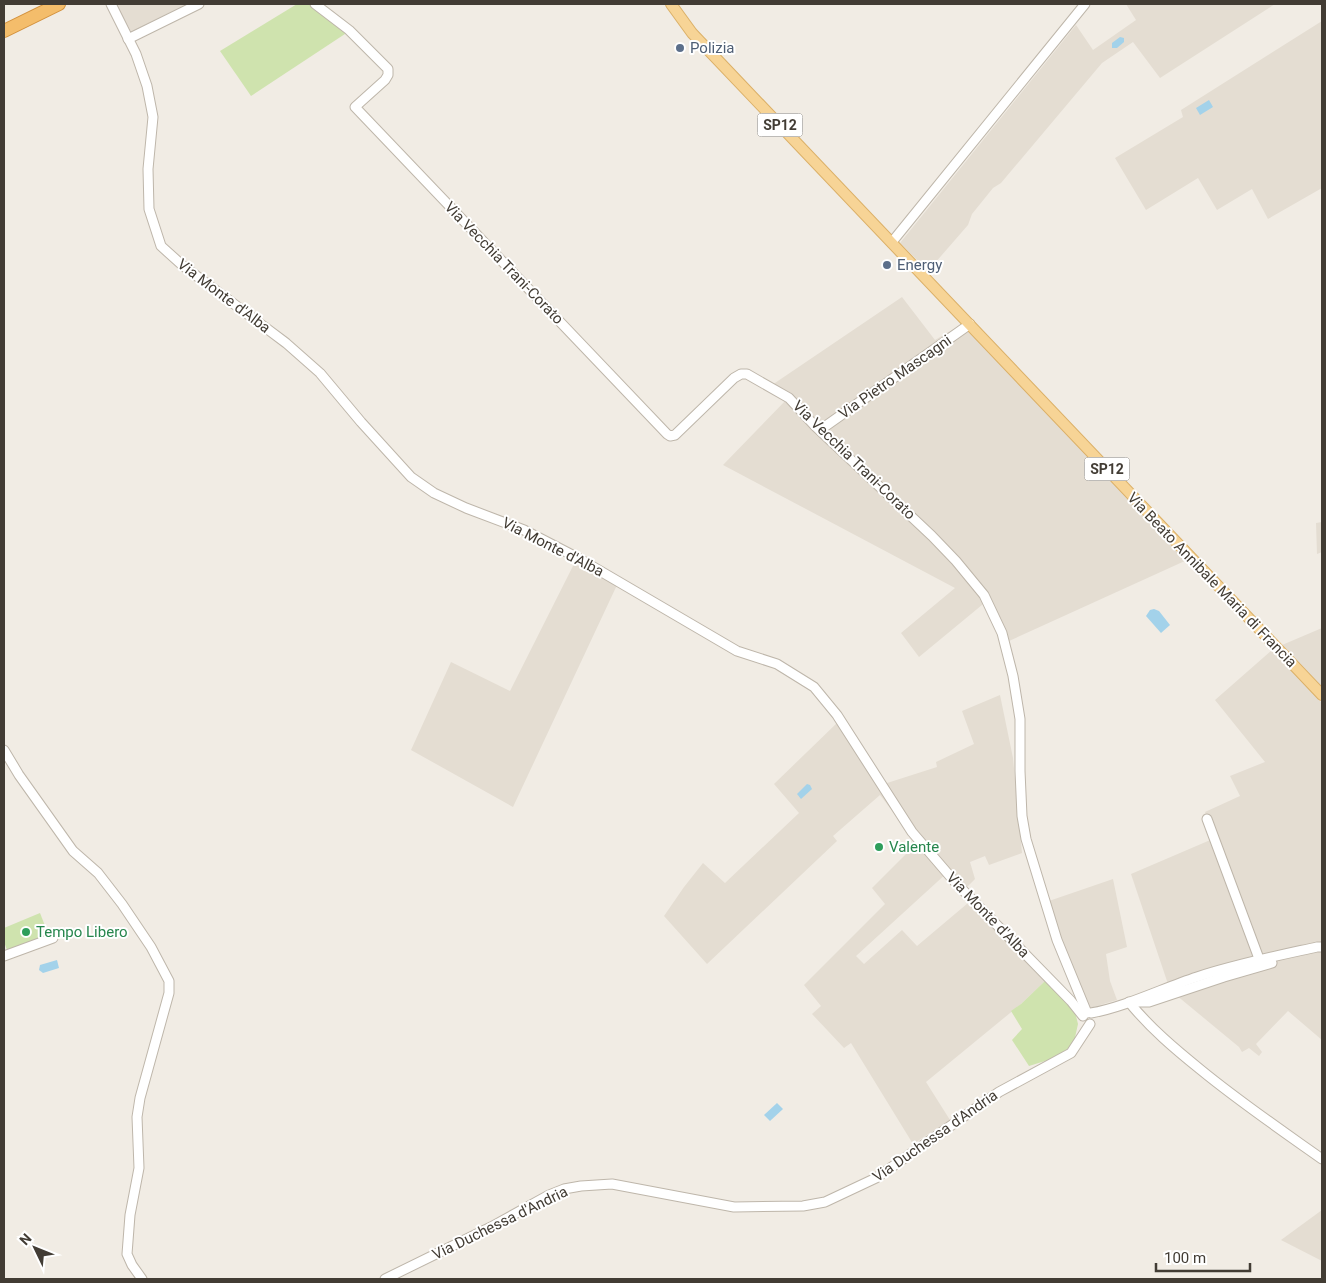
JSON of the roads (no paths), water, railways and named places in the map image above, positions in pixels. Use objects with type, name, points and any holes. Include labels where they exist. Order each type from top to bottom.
[{"type":"highway","points":[[4,22],[41,4]]},
{"type":"highway","points":[[4,31],[59,4]]},
{"type":"main road","name":"Via Beato Annibale Maria di Francia","points":[[671,4],[692,33],[1322,695]]},
{"type":"street","name":"Via Monte d'Alba","points":[[111,4],[136,54],[147,86],[153,117],[148,169],[149,209],[161,246],[189,270],[286,343],[313,367],[411,477],[434,493],[466,508],[524,530],[578,558],[737,650],[778,664],[814,687],[836,714],[912,832],[955,882],[1088,1018]]},
{"type":"street","points":[[128,39],[199,4]]},
{"type":"street","name":"Via Vecchia Trani-Corato","points":[[315,4],[349,30],[388,69],[388,75],[385,80],[355,107],[667,434],[670,436],[675,435],[734,378],[741,374],[747,374],[790,398],[820,430],[956,561],[984,596],[1002,632],[1013,676],[1020,719],[1022,816],[1026,839],[1057,940],[1079,990],[1088,1018]]},
{"type":"street","points":[[892,242],[1086,4]]},
{"type":"street","name":"Via Pietro Mascagni","points":[[820,430],[970,324]]},
{"type":"street","points":[[4,750],[19,775],[73,851],[98,873],[122,904],[151,947],[169,981],[167,1001],[140,1098],[137,1117],[139,1168],[130,1215],[127,1254],[142,1279]]},
{"type":"street","points":[[1207,819],[1260,962]]},
{"type":"street","points":[[4,956],[53,938]]},
{"type":"street","name":"Via Duchessa d'Andria","points":[[385,1279],[499,1223],[549,1196],[564,1189],[581,1186],[612,1184],[734,1207],[803,1206],[825,1202],[876,1178],[998,1092],[1071,1053],[1079,1043],[1088,1018],[1104,1010],[1198,977],[1322,947]]},
{"type":"street","name":"Via Duchessa d'Andria","points":[[1260,962],[1322,951]]},
{"type":"street","points":[[1071,1001],[1079,990]]},
{"type":"street","points":[[1129,1002],[1145,1022],[1168,1044],[1232,1096],[1322,1159]]},
{"type":"water","points":[[1120,37],[1124,38],[1124,42],[1117,48],[1112,48],[1112,43]]},
{"type":"water","points":[[1209,100],[1213,107],[1200,115],[1196,108]]},
{"type":"water","points":[[1150,610],[1159,611],[1170,625],[1161,633],[1146,616]]},
{"type":"water","points":[[807,784],[812,789],[801,799],[797,794]]},
{"type":"water","points":[[57,960],[59,968],[43,973],[39,970],[40,965]]},
{"type":"water","points":[[777,1103],[783,1109],[770,1121],[764,1115]]},
{"type":"place","name":"Polizia","points":[[680,48]]},
{"type":"place","name":"Energy","points":[[887,265]]},
{"type":"place","name":"Valente","points":[[879,847]]},
{"type":"place","name":"Tempo Libero","points":[[26,932]]}]
